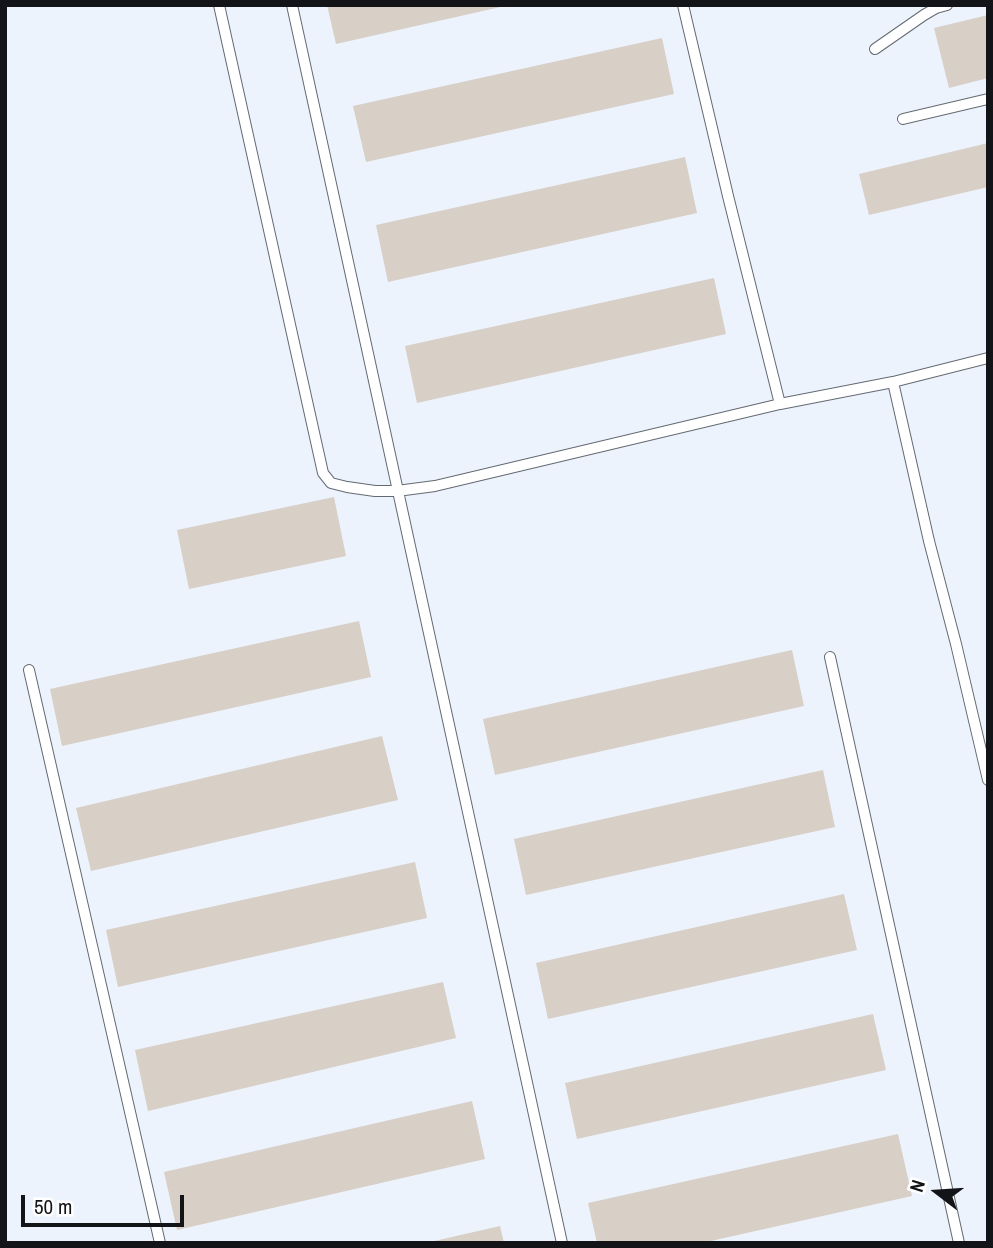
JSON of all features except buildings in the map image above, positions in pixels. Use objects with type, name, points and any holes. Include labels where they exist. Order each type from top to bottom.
[{"type":"lane","points":[[219,5],[323,473],[331,483],[375,491],[435,486],[780,404],[894,382],[988,358]]},
{"type":"lane","points":[[292,5],[562,1243]]},
{"type":"lane","points":[[683,5],[724,184],[780,404]]},
{"type":"lane","points":[[875,49],[924,15],[947,5]]},
{"type":"lane","points":[[903,119],[988,99]]},
{"type":"lane","points":[[894,382],[929,541],[988,780]]},
{"type":"lane","points":[[830,657],[959,1243]]},
{"type":"lane","points":[[29,670],[160,1243]]}]
